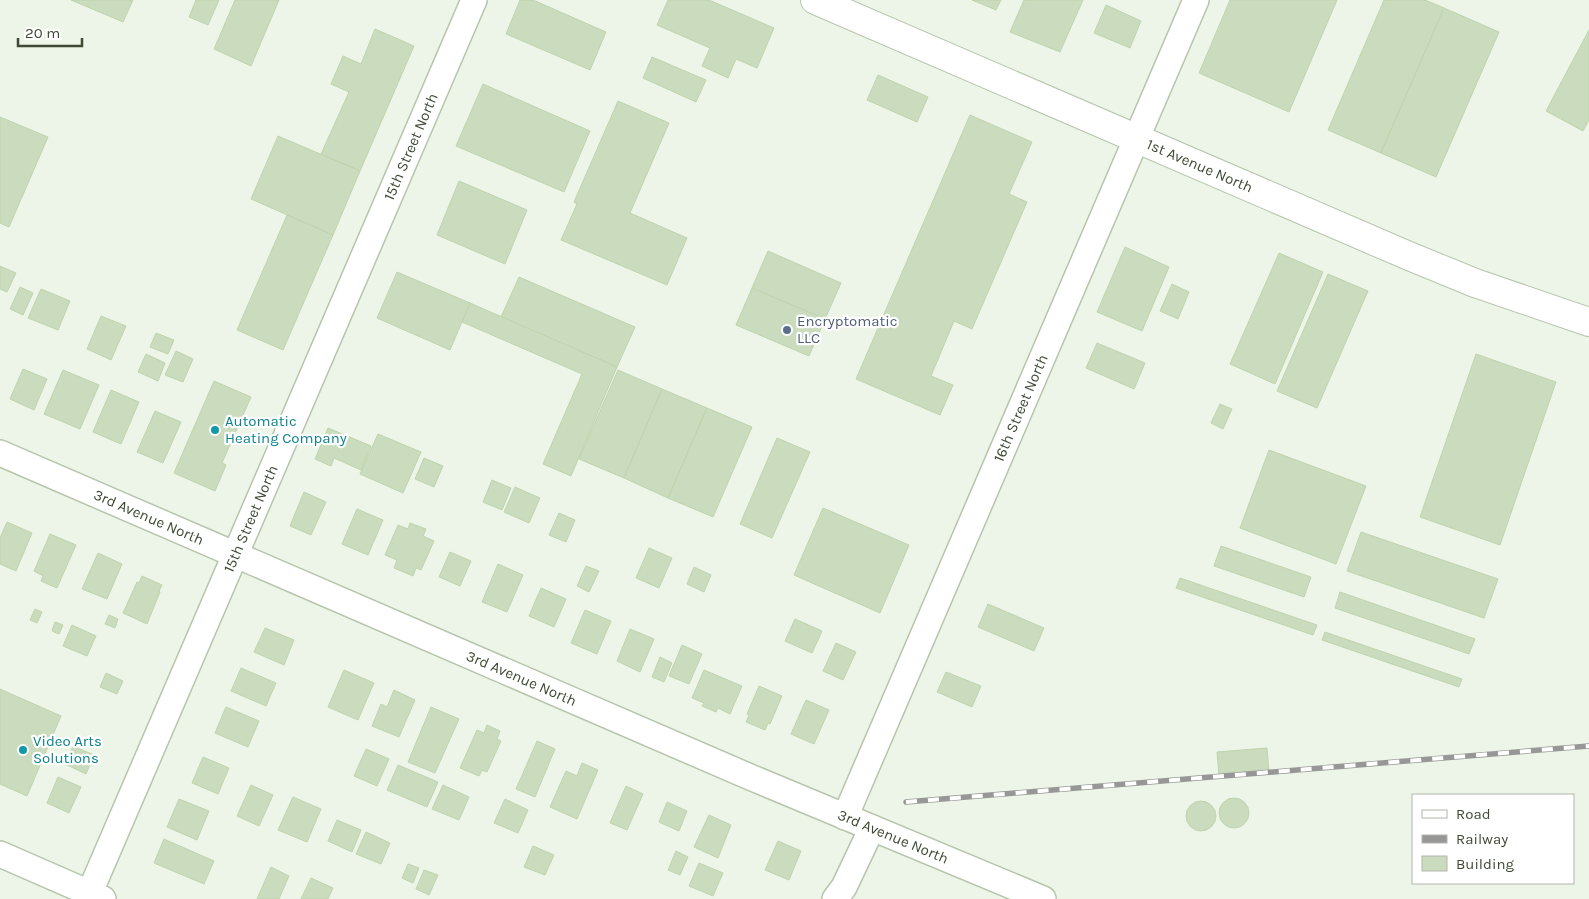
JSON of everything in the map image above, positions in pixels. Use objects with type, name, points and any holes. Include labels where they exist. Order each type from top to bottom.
[{"type":"street","name":"15th Street North","points":[[93,897],[235,554],[474,0]]},
{"type":"street","name":"1st Avenue North","points":[[814,0],[1475,283],[1589,322]]},
{"type":"street","name":"16th Street North","points":[[845,817],[1138,139],[1196,0]]},
{"type":"street","name":"3rd Avenue North","points":[[0,453],[845,817],[1043,899]]},
{"type":"street","points":[[835,899],[844,887],[872,828]]},
{"type":"street","points":[[0,854],[93,897]]},
{"type":"building","points":[[71,0],[133,0],[123,22]]},
{"type":"building","points":[[196,0],[219,0],[208,25],[189,17]]},
{"type":"building","points":[[235,0],[279,0],[251,66],[214,49]]},
{"type":"building","points":[[520,0],[533,0],[606,32],[590,70],[506,34]]},
{"type":"building","points":[[668,0],[709,0],[774,28],[757,68],[736,59],[728,78],[702,66],[710,48],[657,25]]},
{"type":"building","points":[[972,0],[1001,0],[996,10]]},
{"type":"building","points":[[1024,0],[1083,0],[1060,52],[1010,32]]},
{"type":"building","points":[[1230,0],[1337,0],[1289,112],[1199,73]]},
{"type":"building","points":[[1384,0],[1425,0],[1444,8],[1381,153],[1328,130]]},
{"type":"building","points":[[1106,5],[1141,21],[1130,48],[1094,33]]},
{"type":"building","points":[[1444,8],[1499,32],[1436,177],[1381,153]]},
{"type":"building","points":[[375,29],[414,46],[360,171],[321,154],[349,92],[331,84],[343,56],[361,64]]},
{"type":"building","points":[[1589,30],[1589,120],[1583,131],[1546,111]]},
{"type":"building","points":[[652,57],[706,80],[696,102],[643,78]]},
{"type":"building","points":[[878,75],[928,97],[917,122],[867,100]]},
{"type":"building","points":[[483,84],[590,131],[564,192],[456,146]]},
{"type":"building","points":[[618,101],[669,123],[630,213],[687,238],[667,285],[561,240],[577,204],[574,202]]},
{"type":"building","points":[[970,115],[1032,142],[1009,194],[1027,202],[972,329],[954,321],[931,376],[953,385],[940,415],[856,379]]},
{"type":"building","points":[[0,117],[48,137],[9,227],[0,223]]},
{"type":"building","points":[[278,136],[360,171],[333,235],[251,199]]},
{"type":"building","points":[[459,181],[527,210],[505,264],[437,235]]},
{"type":"building","points":[[287,215],[333,235],[283,350],[237,330]]},
{"type":"building","points":[[1125,247],[1169,267],[1142,331],[1097,312]]},
{"type":"building","points":[[768,251],[841,283],[825,319],[752,288]]},
{"type":"building","points":[[1279,253],[1323,272],[1275,384],[1230,364]]},
{"type":"building","points":[[0,266],[16,273],[7,292],[0,289]]},
{"type":"building","points":[[397,272],[470,303],[450,350],[377,318]]},
{"type":"building","points":[[1328,274],[1368,291],[1317,408],[1277,391]]},
{"type":"building","points":[[519,277],[635,327],[617,367],[501,317]]},
{"type":"building","points":[[1172,284],[1189,292],[1178,319],[1160,311]]},
{"type":"building","points":[[20,287],[33,293],[23,315],[10,309]]},
{"type":"building","points":[[752,288],[825,319],[809,356],[736,325]]},
{"type":"building","points":[[41,289],[70,301],[58,330],[28,318]]},
{"type":"building","points":[[470,303],[617,367],[571,476],[543,464],[582,374],[462,322]]},
{"type":"building","points":[[101,316],[126,326],[111,360],[87,349]]},
{"type":"building","points":[[156,333],[174,340],[168,354],[150,347]]},
{"type":"building","points":[[1097,343],[1145,363],[1134,389],[1086,368]]},
{"type":"building","points":[[176,351],[193,359],[183,382],[165,375]]},
{"type":"building","points":[[146,354],[165,363],[158,381],[138,372]]},
{"type":"building","points":[[1476,354],[1556,382],[1500,545],[1420,517]]},
{"type":"building","points":[[23,369],[47,379],[34,410],[10,399]]},
{"type":"building","points":[[63,370],[99,385],[80,429],[44,414]]},
{"type":"building","points":[[618,370],[662,389],[624,478],[579,459]]},
{"type":"building","name":"Automatic Heating Company","points":[[214,381],[251,397],[222,463],[226,465],[215,491],[174,473]]},
{"type":"building","points":[[662,389],[707,408],[668,498],[624,478]]},
{"type":"building","points":[[111,390],[139,402],[121,444],[93,432]]},
{"type":"building","points":[[1220,404],[1232,409],[1223,429],[1211,423]]},
{"type":"building","points":[[707,408],[752,427],[713,517],[668,498]]},
{"type":"building","points":[[155,411],[181,422],[163,463],[137,452]]},
{"type":"building","points":[[328,428],[371,446],[361,470],[334,458],[331,466],[315,459]]},
{"type":"building","points":[[378,434],[421,452],[403,493],[360,474]]},
{"type":"building","points":[[777,438],[810,452],[772,538],[740,524]]},
{"type":"building","points":[[1269,450],[1366,486],[1336,564],[1240,528]]},
{"type":"building","points":[[424,458],[443,466],[434,487],[415,479]]},
{"type":"building","points":[[492,480],[511,488],[502,510],[483,502]]},
{"type":"building","points":[[515,487],[540,498],[529,523],[504,512]]},
{"type":"building","points":[[304,492],[326,502],[311,535],[290,526]]},
{"type":"building","points":[[823,508],[909,545],[880,613],[794,575]]},
{"type":"building","points":[[357,509],[383,520],[368,555],[342,544]]},
{"type":"building","points":[[559,513],[575,520],[566,542],[549,535]]},
{"type":"building","points":[[7,522],[32,533],[16,571],[0,564],[0,538]]},
{"type":"building","points":[[410,523],[426,529],[423,536],[434,541],[421,570],[416,568],[413,576],[394,568],[397,560],[385,555],[398,525],[408,529]]},
{"type":"building","points":[[1361,532],[1498,579],[1484,618],[1347,571]]},
{"type":"building","points":[[50,534],[76,545],[57,588],[41,581],[43,576],[34,571]]},
{"type":"building","points":[[1221,546],[1311,577],[1304,597],[1214,566]]},
{"type":"building","points":[[649,548],[672,558],[659,588],[636,578]]},
{"type":"building","points":[[450,552],[471,561],[460,586],[439,577]]},
{"type":"building","points":[[98,553],[122,564],[107,599],[82,589]]},
{"type":"building","points":[[498,564],[523,575],[507,612],[482,602]]},
{"type":"building","points":[[586,566],[599,571],[589,592],[577,586]]},
{"type":"building","points":[[694,567],[711,575],[704,592],[687,584]]},
{"type":"building","points":[[142,576],[162,585],[147,624],[123,613],[137,582],[139,583]]},
{"type":"building","points":[[1180,578],[1317,625],[1313,635],[1176,588]]},
{"type":"building","points":[[541,588],[566,599],[554,627],[529,616]]},
{"type":"building","points":[[1340,592],[1475,639],[1469,654],[1335,608]]},
{"type":"building","points":[[988,604],[1044,628],[1034,651],[978,627]]},
{"type":"building","points":[[35,609],[42,612],[37,623],[30,620]]},
{"type":"building","points":[[585,610],[611,621],[597,654],[571,643]]},
{"type":"building","points":[[109,615],[118,619],[115,628],[105,624]]},
{"type":"building","points":[[795,619],[822,631],[812,653],[785,641]]},
{"type":"building","points":[[55,622],[63,625],[59,634],[52,631]]},
{"type":"building","points":[[72,625],[96,636],[87,656],[63,646]]},
{"type":"building","points":[[265,628],[294,640],[284,665],[254,652]]},
{"type":"building","points":[[630,629],[654,639],[640,672],[617,661]]},
{"type":"building","points":[[1325,632],[1462,679],[1459,687],[1322,640]]},
{"type":"building","points":[[836,643],[856,652],[843,680],[823,671]]},
{"type":"building","points":[[682,645],[702,654],[689,684],[669,676]]},
{"type":"building","points":[[660,657],[672,663],[664,682],[652,677]]},
{"type":"building","points":[[241,668],[276,683],[266,706],[231,691]]},
{"type":"building","points":[[344,670],[374,683],[358,720],[328,707]]},
{"type":"building","points":[[704,670],[742,686],[730,714],[718,708],[716,712],[702,706],[704,703],[692,698]]},
{"type":"building","points":[[946,672],[981,686],[972,707],[937,692]]},
{"type":"building","points":[[106,673],[123,681],[117,694],[100,687]]},
{"type":"building","points":[[759,686],[782,696],[770,724],[768,723],[765,730],[746,722],[749,715],[747,714]]},
{"type":"building","name":"Video Arts Solutions","points":[[0,689],[61,716],[27,796],[0,784]]},
{"type":"building","points":[[394,690],[415,700],[399,737],[372,726],[381,704],[387,707]]},
{"type":"building","points":[[806,700],[829,710],[814,744],[791,734]]},
{"type":"building","points":[[226,707],[259,721],[248,747],[215,733]]},
{"type":"building","points":[[431,707],[459,719],[435,773],[408,762]]},
{"type":"building","points":[[487,725],[500,731],[497,739],[501,741],[487,772],[482,770],[479,776],[460,768],[477,730],[484,733]]},
{"type":"building","points":[[537,741],[555,749],[535,797],[516,789]]},
{"type":"building","points":[[73,746],[94,755],[86,774],[65,764]]},
{"type":"building","points":[[1267,748],[1269,772],[1219,776],[1217,752]]},
{"type":"building","points":[[366,749],[389,759],[377,786],[354,776]]},
{"type":"building","points":[[203,757],[229,768],[218,794],[192,783]]},
{"type":"building","points":[[582,763],[598,770],[577,819],[550,807],[566,771],[577,776]]},
{"type":"building","points":[[398,765],[438,782],[427,807],[387,790]]},
{"type":"building","points":[[58,777],[81,787],[69,813],[47,803]]},
{"type":"building","points":[[251,785],[273,795],[259,826],[237,816]]},
{"type":"building","points":[[443,785],[469,797],[459,820],[432,809]]},
{"type":"building","points":[[626,786],[643,794],[627,830],[610,823]]},
{"type":"building","points":[[293,797],[321,809],[307,842],[278,830]]},
{"type":"building","points":[[1234,798],[1240,799],[1248,807],[1248,819],[1240,827],[1234,828],[1228,827],[1220,819],[1219,813],[1220,807],[1228,799]]},
{"type":"building","points":[[179,799],[209,811],[197,840],[167,827]]},
{"type":"building","points":[[505,799],[528,810],[518,833],[494,823]]},
{"type":"building","points":[[1201,801],[1207,802],[1215,810],[1215,822],[1207,830],[1201,831],[1195,830],[1187,822],[1186,816],[1187,810],[1195,802]]},
{"type":"building","points":[[667,802],[687,811],[679,831],[659,822]]},
{"type":"building","points":[[709,815],[731,825],[718,858],[694,847]]},
{"type":"building","points":[[337,820],[361,830],[352,852],[328,841]]},
{"type":"building","points":[[366,832],[390,843],[381,864],[356,854]]},
{"type":"building","points":[[164,839],[214,861],[204,884],[154,863]]},
{"type":"building","points":[[778,841],[801,851],[789,880],[765,870]]},
{"type":"building","points":[[533,846],[554,855],[545,875],[524,867]]},
{"type":"building","points":[[676,851],[688,857],[680,875],[668,870]]},
{"type":"building","points":[[699,863],[723,873],[713,896],[689,886]]},
{"type":"building","points":[[408,864],[419,868],[413,883],[402,878]]},
{"type":"building","points":[[271,867],[289,876],[279,899],[257,899]]},
{"type":"building","points":[[424,870],[438,875],[429,895],[416,889]]},
{"type":"building","points":[[311,878],[333,888],[328,899],[301,899]]},
{"type":"railway","points":[[906,802],[1589,746]]},
{"type":"place","name":"Encryptomatic LLC","points":[[787,330]]},
{"type":"place","name":"Automatic Heating Company","points":[[215,430]]},
{"type":"place","name":"Video Arts Solutions","points":[[23,750]]}]
